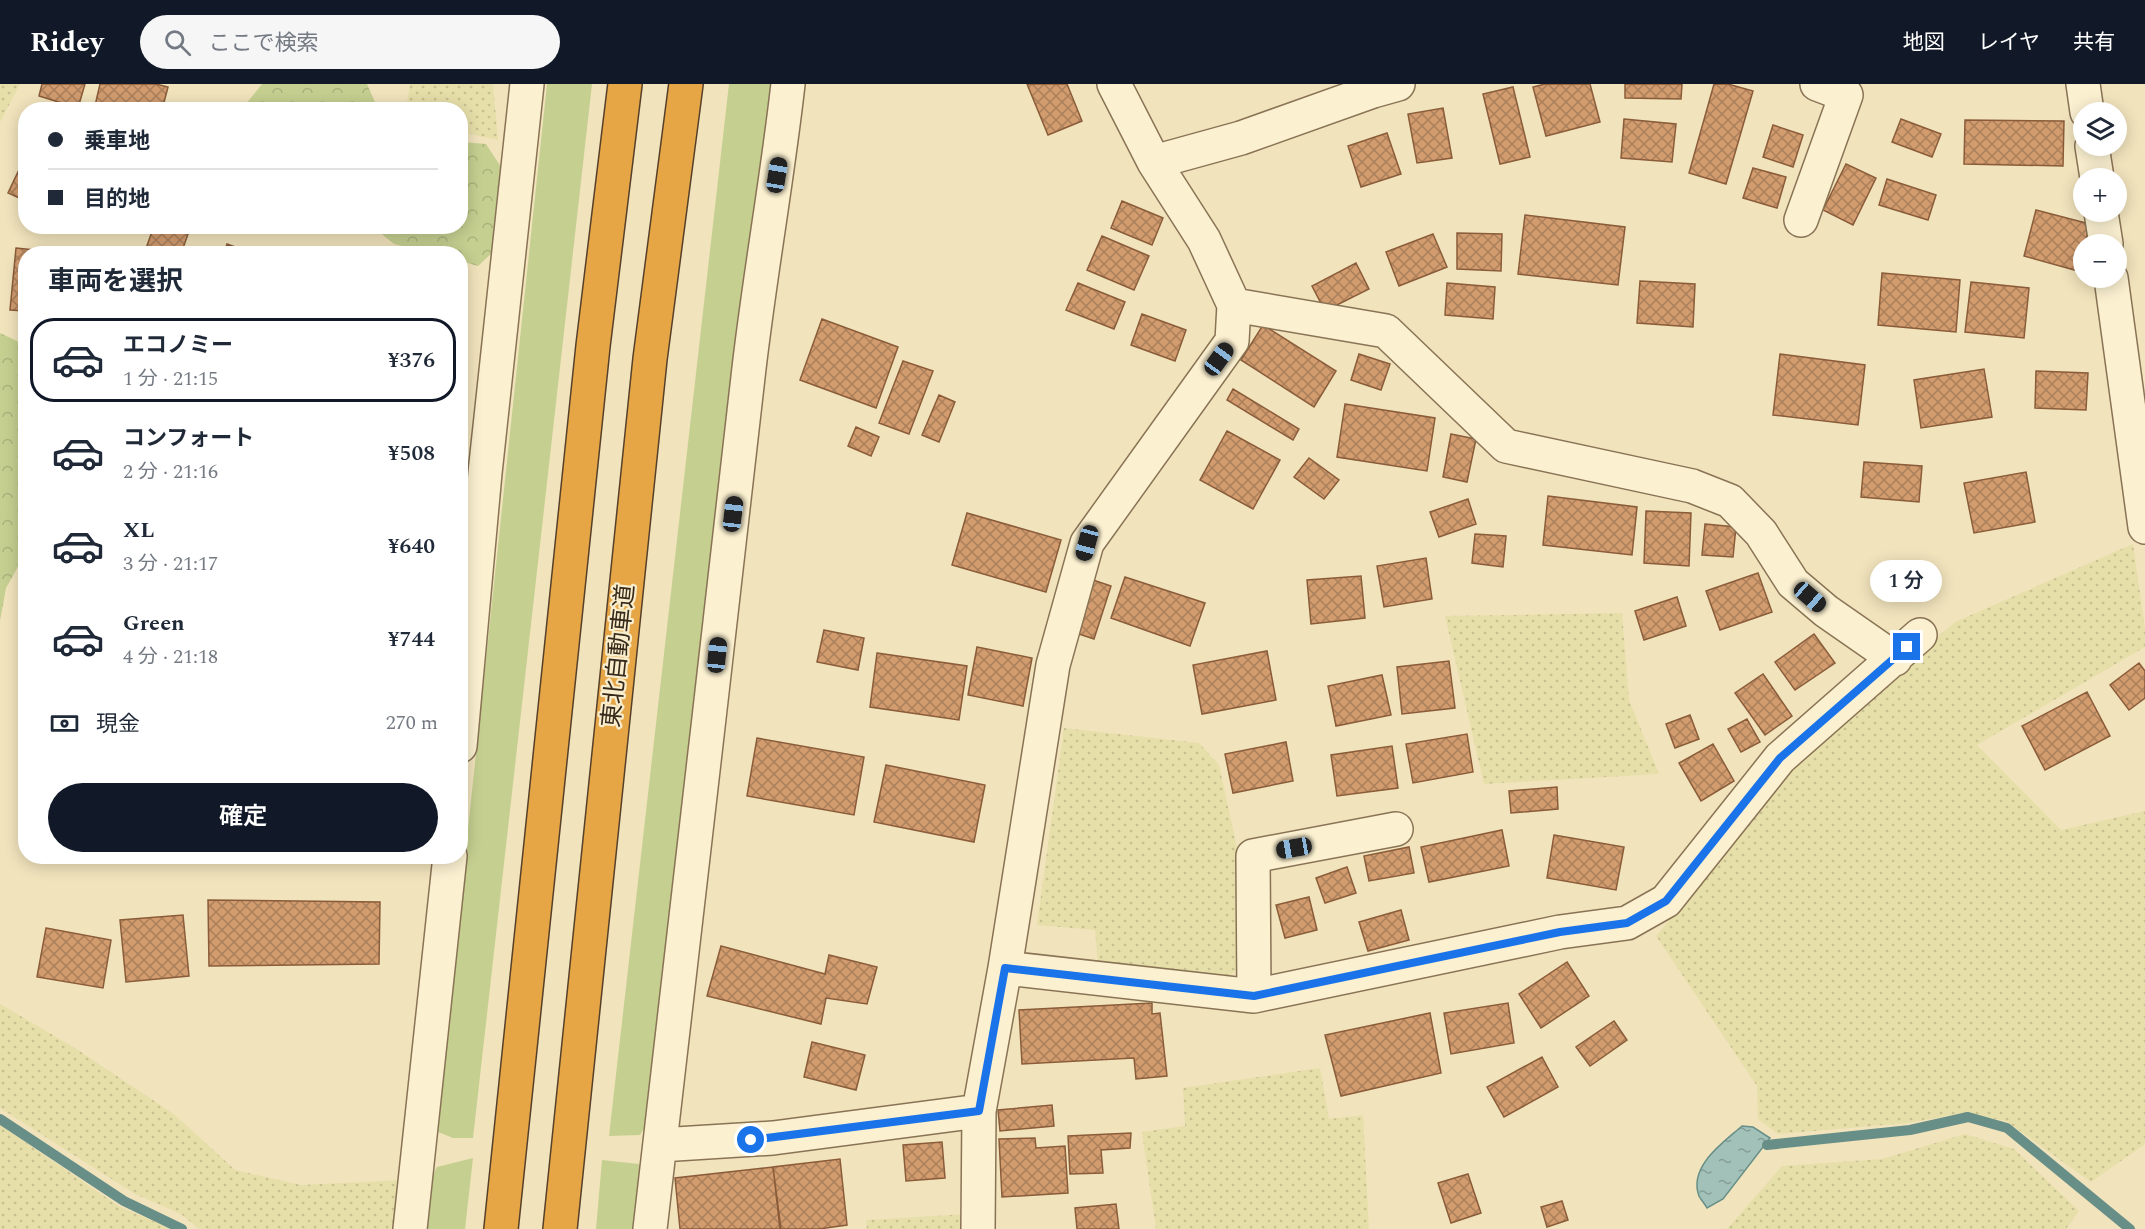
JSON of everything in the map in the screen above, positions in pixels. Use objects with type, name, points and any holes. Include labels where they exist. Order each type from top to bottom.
[{"type":"highway","points":[[501,1229],[593,346],[625,84]]},
{"type":"highway","name":"東北自動車道","points":[[560,1229],[650,359],[686,84]]},
{"type":"street","points":[[468,659],[485,473],[527,84]]},
{"type":"street","points":[[650,1229],[748,373],[788,84]]},
{"type":"street","points":[[978,1229],[979,1111],[1005,968],[1053,665],[1087,543],[1232,341],[1234,305],[1204,240],[1154,162],[1114,84]]},
{"type":"street","points":[[1154,162],[1241,138],[1398,84]]},
{"type":"street","points":[[1801,220],[1846,95],[1817,84]]},
{"type":"street","points":[[2083,84],[2086,102]]},
{"type":"street","points":[[2111,288],[2145,527]]},
{"type":"street","points":[[1234,305],[1386,331],[1506,446],[1692,486],[1730,501],[1761,533],[1793,582],[1826,611],[1895,658]]},
{"type":"street","points":[[1005,968],[1254,996],[1560,932],[1627,923],[1666,901],[1780,758],[1920,635]]},
{"type":"street","points":[[1254,996],[1253,856],[1396,829]]},
{"type":"street","points":[[410,1229],[449,864]]},
{"type":"street","points":[[660,1145],[773,1138],[979,1111]]},
{"type":"shaded area","points":[[0,84],[20,84],[0,122]]},
{"type":"shaded area","points":[[410,84],[493,84],[498,140],[468,134],[468,102],[407,102]]},
{"type":"shaded area","points":[[2133,544],[2145,628],[2145,647],[1977,745],[2061,830],[2145,811],[2145,1144],[2091,1182],[2006,1121],[1963,1113],[1908,1123],[1778,1134],[1758,1119],[1757,1086],[1656,936],[1796,758],[1955,622]]},
{"type":"shaded area","points":[[1622,613],[1629,700],[1659,774],[1484,784],[1445,616]]},
{"type":"shaded area","points":[[1064,728],[1199,743],[1219,765],[1237,848],[1236,970],[1228,979],[1098,963],[1095,930],[1037,925]]},
{"type":"shaded area","points":[[0,1004],[75,1048],[175,1115],[235,1170],[301,1185],[403,1180],[397,1229],[199,1229],[181,1214],[135,1194],[0,1108]]},
{"type":"shaded area","points":[[1320,1068],[1329,1119],[1363,1115],[1369,1229],[1156,1229],[1142,1132],[1185,1126],[1183,1088]]},
{"type":"shaded area","points":[[0,1125],[120,1207],[172,1229],[0,1229]]},
{"type":"shaded area","points":[[1965,1134],[2014,1149],[2079,1211],[2066,1229],[1727,1229],[1782,1166],[1882,1159]]},
{"type":"shaded area","points":[[968,1214],[968,1229],[867,1229],[866,1220]]},
{"type":"green space","points":[[262,84],[367,84],[375,102],[248,102]]},
{"type":"green space","points":[[547,84],[592,84],[473,1138],[453,1138],[436,1131],[464,864],[468,864],[468,829]]},
{"type":"green space","points":[[729,84],[776,84],[646,1125],[640,1135],[609,1136]]},
{"type":"green space","points":[[468,143],[486,144],[503,170],[493,252],[478,266],[468,263],[468,246],[394,244],[382,234],[468,234]]},
{"type":"green space","points":[[0,333],[18,342],[18,567],[6,588],[0,621]]},
{"type":"green space","points":[[473,1158],[465,1229],[425,1229],[430,1180],[437,1167]]},
{"type":"green space","points":[[602,1160],[639,1164],[644,1176],[639,1229],[596,1229]]},
{"type":"water","points":[[1742,1126],[1753,1127],[1770,1138],[1723,1199],[1707,1208],[1699,1196],[1697,1185],[1703,1165],[1718,1147]]},
{"type":"building","points":[[42,84],[85,84],[80,102],[58,102],[39,96]]},
{"type":"building","points":[[100,84],[156,84],[168,87],[164,102],[96,102]]},
{"type":"building","points":[[1027,84],[1067,84],[1082,121],[1048,135]]},
{"type":"building","points":[[1545,84],[1590,84],[1600,122],[1546,136],[1533,87]]},
{"type":"building","points":[[1625,84],[1682,84],[1681,99],[1625,98]]},
{"type":"building","points":[[1714,84],[1728,84],[1753,91],[1726,184],[1689,173]]},
{"type":"building","points":[[1513,87],[1530,157],[1500,164],[1483,94]]},
{"type":"building","points":[[1443,108],[1452,158],[1417,163],[1408,114]]},
{"type":"building","points":[[1624,119],[1676,124],[1672,162],[1621,158]]},
{"type":"building","points":[[1901,119],[1941,134],[1932,157],[1892,142]]},
{"type":"building","points":[[1965,120],[2064,121],[2063,166],[1964,164]]},
{"type":"building","points":[[1773,125],[1803,135],[1793,167],[1763,157]]},
{"type":"building","points":[[1387,133],[1401,174],[1361,187],[1348,146]]},
{"type":"building","points":[[1846,164],[1876,178],[1853,225],[1823,210]]},
{"type":"building","points":[[1753,168],[1786,177],[1777,208],[1743,198]]},
{"type":"building","points":[[18,172],[18,197],[8,193]]},
{"type":"building","points":[[1887,179],[1936,195],[1928,220],[1879,205]]},
{"type":"building","points":[[1122,201],[1163,218],[1152,245],[1111,228]]},
{"type":"building","points":[[2036,210],[2073,220],[2073,222],[2090,224],[2087,234],[2073,234],[2073,270],[2024,256]]},
{"type":"building","points":[[1525,215],[1625,227],[1618,285],[1518,274]]},
{"type":"building","points":[[1457,233],[1502,234],[1501,271],[1457,269]]},
{"type":"building","points":[[151,234],[188,234],[184,246],[147,246]]},
{"type":"building","points":[[1433,234],[1447,267],[1399,286],[1386,252]]},
{"type":"building","points":[[1102,236],[1149,256],[1134,290],[1087,270]]},
{"type":"building","points":[[16,248],[18,248],[18,310],[10,310]]},
{"type":"building","points":[[1356,263],[1369,289],[1325,311],[1312,286]]},
{"type":"building","points":[[1882,273],[1960,280],[1956,332],[1878,325]]},
{"type":"building","points":[[1640,281],[1695,284],[1693,327],[1637,323]]},
{"type":"building","points":[[1971,282],[2029,288],[2024,338],[1965,332]]},
{"type":"building","points":[[1078,283],[1125,302],[1114,329],[1066,310]]},
{"type":"building","points":[[1447,283],[1495,287],[1493,319],[1445,315]]},
{"type":"building","points":[[1142,314],[1186,330],[1175,361],[1131,345]]},
{"type":"building","points":[[822,319],[898,347],[876,408],[800,380]]},
{"type":"building","points":[[1263,325],[1336,371],[1314,407],[1241,360]]},
{"type":"building","points":[[1359,354],[1390,364],[1381,390],[1351,380]]},
{"type":"building","points":[[1780,354],[1865,365],[1858,425],[1773,415]]},
{"type":"building","points":[[903,361],[933,371],[909,434],[879,423]]},
{"type":"building","points":[[1984,369],[1992,417],[1921,428],[1914,380]]},
{"type":"building","points":[[2036,371],[2088,373],[2086,410],[2035,408]]},
{"type":"building","points":[[1233,389],[1299,429],[1293,440],[1227,400]]},
{"type":"building","points":[[939,395],[955,402],[939,442],[922,435]]},
{"type":"building","points":[[1345,404],[1435,418],[1427,471],[1337,457]]},
{"type":"building","points":[[856,427],[879,437],[871,456],[848,446]]},
{"type":"building","points":[[1227,431],[1280,460],[1253,509],[1200,480]]},
{"type":"building","points":[[1451,434],[1476,439],[1467,482],[1443,477]]},
{"type":"building","points":[[1309,458],[1339,480],[1324,499],[1294,477]]},
{"type":"building","points":[[1864,462],[1922,466],[1919,502],[1861,497]]},
{"type":"building","points":[[2026,472],[2035,522],[1974,533],[1964,483]]},
{"type":"building","points":[[1548,496],[1637,507],[1632,555],[1543,545]]},
{"type":"building","points":[[1468,499],[1476,524],[1439,537],[1430,512]]},
{"type":"building","points":[[1646,511],[1691,513],[1689,566],[1644,563]]},
{"type":"building","points":[[967,513],[1061,540],[1046,592],[952,565]]},
{"type":"building","points":[[1705,524],[1736,527],[1733,557],[1702,555]]},
{"type":"building","points":[[1475,534],[1506,536],[1503,567],[1472,563]]},
{"type":"building","points":[[1426,558],[1432,599],[1384,607],[1377,566]]},
{"type":"building","points":[[1758,573],[1772,612],[1720,630],[1706,591]]},
{"type":"building","points":[[1361,576],[1365,618],[1311,624],[1307,580]]},
{"type":"building","points":[[1125,577],[1205,603],[1190,646],[1111,618]]},
{"type":"building","points":[[1093,580],[1111,586],[1094,639],[1076,633]]},
{"type":"building","points":[[1677,597],[1686,626],[1644,640],[1635,611]]},
{"type":"building","points":[[824,630],[864,638],[858,670],[817,662]]},
{"type":"building","points":[[1814,634],[1835,663],[1795,690],[1775,662]]},
{"type":"building","points":[[977,647],[1032,658],[1023,706],[968,695]]},
{"type":"building","points":[[1267,651],[1276,700],[1202,714],[1193,665]]},
{"type":"building","points":[[877,653],[967,666],[959,720],[870,707]]},
{"type":"building","points":[[1449,661],[1455,708],[1402,714],[1397,667]]},
{"type":"building","points":[[2139,663],[2145,671],[2145,698],[2129,710],[2110,685]]},
{"type":"building","points":[[1763,674],[1792,716],[1765,735],[1735,693]]},
{"type":"building","points":[[1382,675],[1391,715],[1336,726],[1328,686]]},
{"type":"building","points":[[2087,692],[2110,736],[2045,770],[2022,726]]},
{"type":"building","points":[[1690,715],[1699,739],[1675,748],[1666,724]]},
{"type":"building","points":[[1747,719],[1760,742],[1741,752],[1728,729]]},
{"type":"building","points":[[1467,734],[1473,772],[1413,783],[1406,744]]},
{"type":"building","points":[[757,738],[864,757],[854,815],[747,796]]},
{"type":"building","points":[[1286,742],[1293,781],[1233,793],[1225,754]]},
{"type":"building","points":[[1713,744],[1734,781],[1701,801],[1679,763]]},
{"type":"building","points":[[1392,746],[1398,788],[1337,796],[1331,755]]},
{"type":"building","points":[[886,765],[985,785],[974,842],[874,822]]},
{"type":"building","points":[[1557,787],[1558,809],[1511,813],[1509,791]]},
{"type":"building","points":[[1502,830],[1509,866],[1429,882],[1421,847]]},
{"type":"building","points":[[1554,835],[1624,847],[1616,890],[1547,878]]},
{"type":"building","points":[[1409,847],[1414,873],[1369,881],[1364,856]]},
{"type":"building","points":[[1347,867],[1356,893],[1325,903],[1316,878]]},
{"type":"building","points":[[1309,897],[1317,930],[1285,938],[1276,905]]},
{"type":"building","points":[[208,900],[380,902],[379,964],[209,966]]},
{"type":"building","points":[[1401,910],[1409,940],[1368,951],[1359,922]]},
{"type":"building","points":[[183,915],[189,976],[126,982],[120,920]]},
{"type":"building","points":[[46,928],[111,940],[103,988],[37,977]]},
{"type":"building","points":[[721,946],[825,974],[829,955],[877,967],[867,1004],[826,998],[821,1024],[707,996]]},
{"type":"building","points":[[1567,962],[1589,996],[1541,1028],[1519,994]]},
{"type":"building","points":[[1152,1003],[1152,1014],[1160,1013],[1167,1076],[1136,1079],[1134,1058],[1022,1064],[1019,1010]]},
{"type":"building","points":[[1508,1003],[1514,1043],[1451,1054],[1444,1013]]},
{"type":"building","points":[[1430,1013],[1441,1073],[1341,1096],[1325,1035]]},
{"type":"building","points":[[1614,1021],[1627,1040],[1590,1066],[1576,1047]]},
{"type":"building","points":[[812,1042],[865,1055],[856,1090],[804,1077]]},
{"type":"building","points":[[1542,1057],[1558,1087],[1504,1117],[1487,1087]]},
{"type":"building","points":[[1052,1105],[1054,1126],[1000,1131],[998,1110]]},
{"type":"building","points":[[1131,1133],[1130,1148],[1101,1150],[1103,1173],[1070,1174],[1068,1136]]},
{"type":"building","points":[[1035,1138],[1036,1148],[1065,1146],[1068,1193],[1002,1197],[999,1139]]},
{"type":"building","points":[[942,1142],[945,1178],[906,1181],[903,1145]]},
{"type":"building","points":[[840,1159],[847,1225],[819,1229],[781,1229],[773,1167]]},
{"type":"building","points":[[773,1167],[780,1229],[680,1229],[675,1178]]},
{"type":"building","points":[[1468,1174],[1481,1213],[1451,1223],[1438,1183]]},
{"type":"building","points":[[1562,1201],[1568,1220],[1547,1227],[1541,1207]]},
{"type":"building","points":[[1116,1204],[1119,1229],[1077,1229],[1075,1208]]},
{"type":"waterway","points":[[1767,1145],[1910,1130],[1968,1117],[2007,1128],[2130,1229]]},
{"type":"waterway","points":[[0,1119],[124,1201],[182,1229]]},
{"type":"route","points":[[751,1140],[979,1111],[1005,968],[1254,996],[1560,932],[1627,923],[1666,901],[1780,758],[1907,647]]}]
